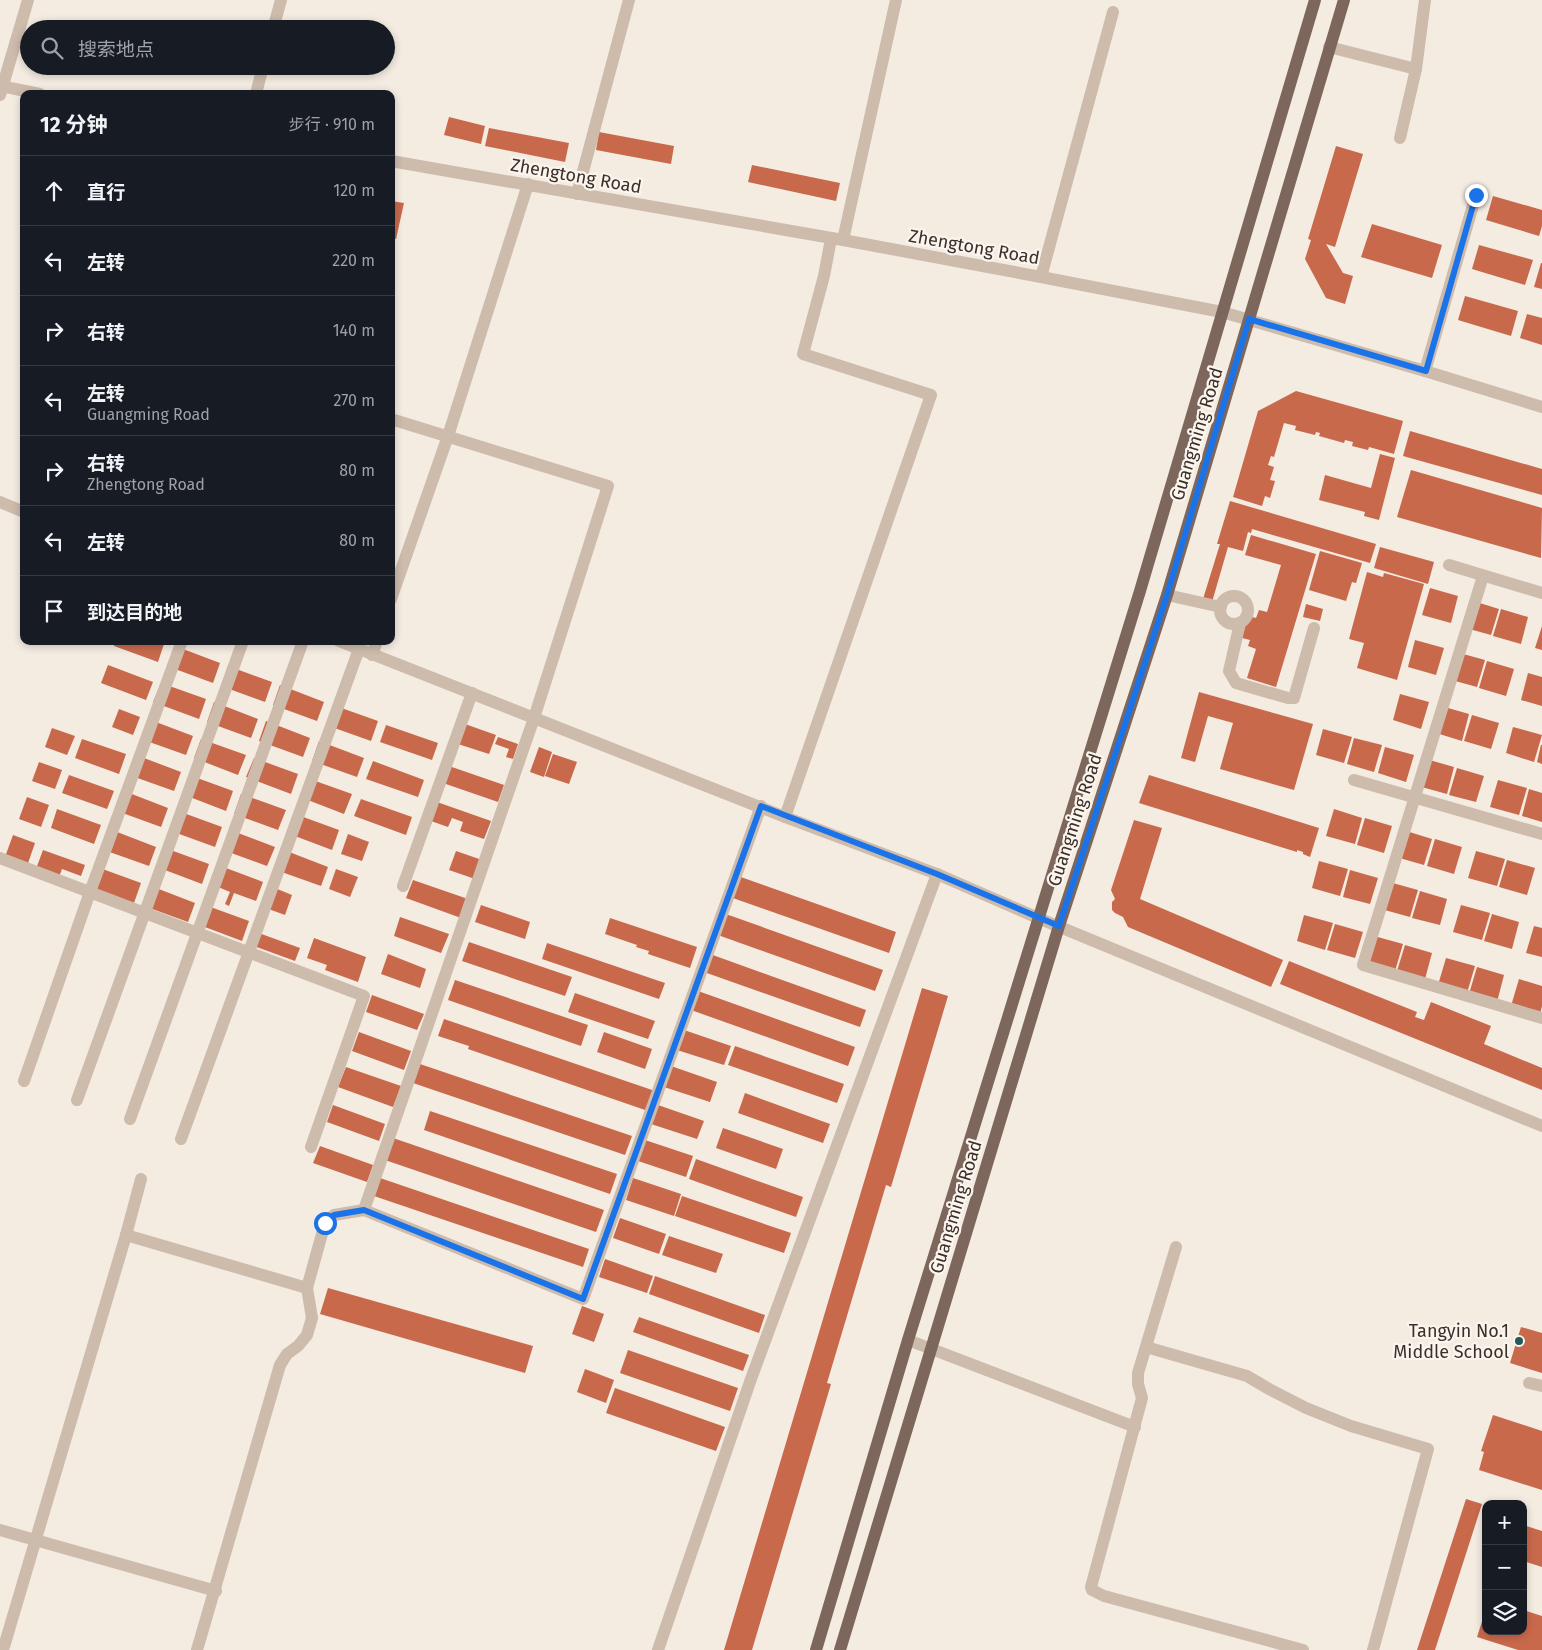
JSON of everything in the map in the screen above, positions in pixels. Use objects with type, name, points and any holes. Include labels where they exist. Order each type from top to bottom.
[{"type":"main road","name":"Guangming Road","points":[[816,1650],[908,1340],[1140,591],[1315,0]]},
{"type":"main road","name":"Guangming Road","points":[[840,1650],[1059,926],[1167,595],[1344,0]]},
{"type":"street","points":[[22,20],[28,0]]},
{"type":"street","points":[[275,20],[281,0]]},
{"type":"street","points":[[577,194],[629,0]]},
{"type":"street","points":[[785,817],[931,395],[804,354],[824,276],[837,240],[896,0]]},
{"type":"street","points":[[1400,138],[1416,70],[1425,0]]},
{"type":"street","points":[[1042,277],[1113,12]]},
{"type":"street","points":[[20,26],[1,89],[20,91]]},
{"type":"street","points":[[1329,47],[1416,70]]},
{"type":"street","points":[[257,90],[261,75]]},
{"type":"street","name":"Zhengtong Road","points":[[395,162],[1042,277],[1222,312],[1542,407]]},
{"type":"street","points":[[395,588],[448,436],[528,184]]},
{"type":"street","points":[[1426,371],[1476,195]]},
{"type":"street","points":[[364,1210],[534,718],[608,486],[395,420]]},
{"type":"street","points":[[0,502],[20,510]]},
{"type":"street","points":[[1449,565],[1542,593]]},
{"type":"street","points":[[1482,576],[1363,965],[1542,1018]]},
{"type":"street","points":[[1167,595],[1221,607]]},
{"type":"street","points":[[1240,623],[1234,624],[1224,620],[1221,615],[1221,607],[1225,600],[1230,597],[1244,601],[1248,610],[1247,615],[1240,623],[1229,671],[1233,679],[1236,683],[1288,698],[1294,698],[1314,628]]},
{"type":"street","points":[[24,1081],[90,892],[181,645]]},
{"type":"street","points":[[77,1100],[242,645]]},
{"type":"street","points":[[130,1119],[302,645]]},
{"type":"street","points":[[349,645],[785,817],[937,874],[1038,918],[1542,1126]]},
{"type":"street","points":[[372,655],[376,645]]},
{"type":"street","points":[[181,1139],[359,649]]},
{"type":"street","points":[[403,886],[472,693]]},
{"type":"street","points":[[1354,780],[1542,834]]},
{"type":"street","points":[[197,1650],[216,1591],[280,1365],[287,1354],[298,1346],[306,1335],[312,1318],[307,1288],[325,1223],[334,1215],[364,1210],[583,1299],[761,806]]},
{"type":"street","points":[[0,858],[364,996],[311,1147]]},
{"type":"street","points":[[658,1650],[751,1379],[937,874]]},
{"type":"street","points":[[3,1650],[141,1179]]},
{"type":"street","points":[[126,1235],[307,1288]]},
{"type":"street","points":[[1176,1247],[1138,1373],[1138,1384],[1142,1398],[1091,1587],[1092,1590],[1104,1596],[1303,1650]]},
{"type":"street","points":[[908,1340],[1135,1427]]},
{"type":"street","points":[[1146,1347],[1247,1376],[1306,1408],[1351,1426],[1428,1449],[1373,1650]]},
{"type":"street","points":[[1529,1383],[1542,1386]]},
{"type":"street","points":[[0,1530],[216,1591]]},
{"type":"building","points":[[449,117],[485,126],[481,144],[444,135]]},
{"type":"building","points":[[489,128],[569,143],[565,162],[485,146]]},
{"type":"building","points":[[599,132],[674,146],[671,164],[596,150]]},
{"type":"building","points":[[1336,146],[1363,154],[1335,247],[1326,244],[1343,273],[1353,276],[1345,304],[1326,298],[1305,259],[1311,240],[1308,239]]},
{"type":"building","points":[[752,165],[840,183],[836,201],[748,182]]},
{"type":"building","points":[[1493,196],[1542,210],[1542,226],[1539,236],[1486,220]]},
{"type":"building","points":[[395,202],[404,203],[395,239]]},
{"type":"building","points":[[1372,224],[1442,245],[1432,278],[1361,257]]},
{"type":"building","points":[[1479,245],[1533,260],[1525,285],[1472,269]]},
{"type":"building","points":[[1542,263],[1542,289],[1534,287]]},
{"type":"building","points":[[1465,296],[1518,311],[1511,336],[1458,320]]},
{"type":"building","points":[[1527,314],[1542,318],[1542,345],[1520,338]]},
{"type":"building","points":[[1296,391],[1403,421],[1394,454],[1369,447],[1368,450],[1352,446],[1353,442],[1345,440],[1344,443],[1319,436],[1320,433],[1316,432],[1315,435],[1295,430],[1296,426],[1284,423],[1274,457],[1271,456],[1268,465],[1274,467],[1270,480],[1275,481],[1270,498],[1265,496],[1262,506],[1233,497],[1258,411]]},
{"type":"building","points":[[1410,431],[1542,469],[1542,495],[1403,456]]},
{"type":"building","points":[[1380,454],[1395,458],[1379,520],[1364,516],[1365,512],[1319,500],[1325,475],[1371,488]]},
{"type":"building","points":[[1411,470],[1542,508],[1541,558],[1397,517]]},
{"type":"building","points":[[1230,501],[1376,544],[1370,563],[1252,529],[1251,533],[1248,532],[1243,551],[1228,547],[1212,602],[1203,599],[1220,544],[1217,544]]},
{"type":"building","points":[[1251,535],[1316,554],[1276,687],[1247,678],[1256,649],[1248,646],[1250,640],[1242,638],[1248,616],[1256,618],[1259,610],[1267,612],[1281,565],[1245,555]]},
{"type":"building","points":[[1380,547],[1434,562],[1428,584],[1374,568]]},
{"type":"building","points":[[1320,551],[1362,563],[1356,583],[1352,582],[1346,601],[1309,590]]},
{"type":"building","points":[[1367,572],[1383,577],[1384,573],[1424,584],[1397,680],[1357,668],[1364,643],[1349,639]]},
{"type":"building","points":[[1430,588],[1458,596],[1451,623],[1422,615]]},
{"type":"building","points":[[1470,600],[1499,609],[1491,635],[1462,627]]},
{"type":"building","points":[[1306,604],[1323,609],[1320,621],[1303,617]]},
{"type":"building","points":[[1501,609],[1528,617],[1521,644],[1493,636]]},
{"type":"building","points":[[1542,626],[1542,650],[1535,648]]},
{"type":"building","points":[[1415,640],[1444,648],[1436,675],[1408,667]]},
{"type":"building","points":[[114,645],[164,645],[158,662]]},
{"type":"building","points":[[175,646],[220,663],[213,683],[167,666]]},
{"type":"building","points":[[1456,652],[1485,660],[1477,687],[1448,679]]},
{"type":"building","points":[[1487,661],[1514,669],[1506,696],[1479,688]]},
{"type":"building","points":[[108,665],[153,682],[146,700],[101,683]]},
{"type":"building","points":[[228,666],[272,682],[265,702],[221,686]]},
{"type":"building","points":[[1528,673],[1542,677],[1542,706],[1521,700]]},
{"type":"building","points":[[161,683],[206,699],[199,719],[153,702]]},
{"type":"building","points":[[280,685],[324,702],[317,721],[273,705]]},
{"type":"building","points":[[1199,692],[1313,724],[1294,790],[1220,769],[1233,723],[1208,716],[1195,762],[1181,758]]},
{"type":"building","points":[[1400,694],[1429,702],[1421,729],[1393,720]]},
{"type":"building","points":[[214,702],[258,719],[251,738],[207,722]]},
{"type":"building","points":[[333,705],[378,721],[371,741],[326,725]]},
{"type":"building","points":[[1441,706],[1469,714],[1462,741],[1433,732]]},
{"type":"building","points":[[119,709],[140,717],[133,735],[112,727]]},
{"type":"building","points":[[1472,715],[1499,723],[1491,749],[1464,741]]},
{"type":"building","points":[[148,719],[193,736],[186,755],[141,739]]},
{"type":"building","points":[[266,721],[310,738],[303,757],[259,741]]},
{"type":"building","points":[[465,724],[496,735],[489,754],[458,744]]},
{"type":"building","points":[[386,725],[438,743],[432,760],[380,742]]},
{"type":"building","points":[[1513,727],[1542,735],[1534,762],[1506,753]]},
{"type":"building","points":[[52,728],[75,736],[67,755],[45,747]]},
{"type":"building","points":[[1323,729],[1352,737],[1344,763],[1316,755]]},
{"type":"building","points":[[498,737],[518,744],[513,759],[506,757],[509,749],[495,744]]},
{"type":"building","points":[[1354,738],[1382,745],[1374,772],[1347,764]]},
{"type":"building","points":[[82,739],[126,754],[119,774],[75,758]]},
{"type":"building","points":[[201,739],[246,755],[238,775],[194,758]]},
{"type":"building","points":[[319,741],[364,758],[357,777],[312,761]]},
{"type":"building","points":[[1542,745],[1542,764],[1537,762]]},
{"type":"building","points":[[539,747],[552,752],[544,777],[530,772]]},
{"type":"building","points":[[1385,747],[1414,755],[1406,782],[1378,773]]},
{"type":"building","points":[[553,754],[577,762],[569,784],[545,776]]},
{"type":"building","points":[[136,755],[181,772],[174,791],[129,775]]},
{"type":"building","points":[[254,758],[298,774],[291,794],[246,777]]},
{"type":"building","points":[[1426,759],[1454,767],[1447,794],[1418,786]]},
{"type":"building","points":[[373,761],[424,780],[418,797],[366,779]]},
{"type":"building","points":[[39,762],[62,770],[55,789],[32,781]]},
{"type":"building","points":[[449,766],[504,785],[498,802],[443,783]]},
{"type":"building","points":[[1457,768],[1484,776],[1476,802],[1449,795]]},
{"type":"building","points":[[69,775],[114,791],[107,809],[62,793]]},
{"type":"building","points":[[189,775],[233,791],[226,811],[182,794]]},
{"type":"building","points":[[1149,775],[1319,828],[1310,857],[1297,850],[1297,852],[1139,803]]},
{"type":"building","points":[[307,778],[352,794],[344,814],[300,797]]},
{"type":"building","points":[[1498,780],[1527,788],[1519,815],[1490,807]]},
{"type":"building","points":[[1529,789],[1542,793],[1542,822],[1522,816]]},
{"type":"building","points":[[124,791],[168,808],[161,827],[117,811]]},
{"type":"building","points":[[241,794],[286,810],[278,830],[234,814]]},
{"type":"building","points":[[27,797],[49,805],[41,827],[19,819]]},
{"type":"building","points":[[361,799],[412,817],[406,835],[354,816]]},
{"type":"building","points":[[437,802],[491,821],[484,839],[460,831],[463,822],[452,818],[448,827],[431,821]]},
{"type":"building","points":[[57,809],[101,825],[94,844],[51,828]]},
{"type":"building","points":[[1334,809],[1362,818],[1355,844],[1326,836]]},
{"type":"building","points":[[178,811],[222,827],[215,847],[171,831]]},
{"type":"building","points":[[295,814],[339,830],[332,850],[287,833]]},
{"type":"building","points":[[1365,818],[1392,826],[1384,853],[1357,845]]},
{"type":"building","points":[[1134,820],[1162,828],[1140,899],[1283,960],[1271,987],[1128,927],[1123,917],[1112,910],[1112,902],[1115,899],[1111,890]]},
{"type":"building","points":[[112,830],[156,847],[149,866],[104,850]]},
{"type":"building","points":[[230,830],[275,847],[267,866],[223,850]]},
{"type":"building","points":[[1403,830],[1432,839],[1424,865],[1396,857]]},
{"type":"building","points":[[348,834],[369,842],[362,861],[341,854]]},
{"type":"building","points":[[13,835],[35,843],[27,866],[5,857]]},
{"type":"building","points":[[1435,839],[1462,847],[1454,874],[1427,866]]},
{"type":"building","points":[[165,848],[209,864],[202,884],[157,867]]},
{"type":"building","points":[[43,850],[85,865],[81,876],[62,869],[59,877],[36,869]]},
{"type":"building","points":[[284,850],[328,867],[321,886],[276,870]]},
{"type":"building","points":[[456,851],[482,860],[475,879],[449,870]]},
{"type":"building","points":[[1476,851],[1505,859],[1497,886],[1468,878]]},
{"type":"building","points":[[1507,860],[1535,868],[1527,895],[1499,887]]},
{"type":"building","points":[[1319,861],[1348,869],[1340,896],[1312,888]]},
{"type":"building","points":[[218,865],[263,882],[256,901],[234,893],[229,906],[225,904],[230,892],[218,887]]},
{"type":"building","points":[[97,867],[141,883],[134,903],[90,887]]},
{"type":"building","points":[[336,869],[358,877],[350,897],[329,889]]},
{"type":"building","points":[[1350,870],[1378,878],[1370,904],[1343,897]]},
{"type":"building","points":[[738,876],[896,932],[889,953],[730,897]]},
{"type":"building","points":[[413,880],[468,899],[461,918],[406,898]]},
{"type":"building","points":[[1389,882],[1418,890],[1410,917],[1381,909]]},
{"type":"building","points":[[151,886],[195,903],[188,922],[144,906]]},
{"type":"building","points":[[270,886],[292,895],[285,915],[263,907]]},
{"type":"building","points":[[1420,891],[1447,899],[1440,925],[1412,918]]},
{"type":"building","points":[[205,905],[249,921],[242,941],[197,924]]},
{"type":"building","points":[[481,905],[530,922],[525,939],[475,922]]},
{"type":"building","points":[[1461,905],[1490,913],[1482,940],[1453,932]]},
{"type":"building","points":[[723,913],[883,970],[875,991],[715,934]]},
{"type":"building","points":[[1492,914],[1519,922],[1512,949],[1484,941]]},
{"type":"building","points":[[1304,915],[1333,923],[1325,950],[1297,941]]},
{"type":"building","points":[[400,917],[449,934],[441,953],[394,936]]},
{"type":"building","points":[[610,918],[697,947],[690,968],[648,954],[649,951],[636,947],[637,945],[605,934]]},
{"type":"building","points":[[1335,924],[1363,932],[1355,958],[1327,950]]},
{"type":"building","points":[[1534,926],[1542,928],[1542,957],[1526,953]]},
{"type":"building","points":[[256,932],[300,948],[295,961],[251,945]]},
{"type":"building","points":[[1374,936],[1403,944],[1395,971],[1366,962]]},
{"type":"building","points":[[314,938],[366,957],[358,982],[325,970],[327,965],[307,958]]},
{"type":"building","points":[[469,942],[572,977],[565,996],[462,961]]},
{"type":"building","points":[[547,943],[665,983],[659,999],[542,959]]},
{"type":"building","points":[[1405,945],[1432,953],[1425,979],[1397,971]]},
{"type":"building","points":[[388,954],[426,969],[420,988],[381,974]]},
{"type":"building","points":[[710,954],[866,1010],[860,1027],[704,972]]},
{"type":"building","points":[[1446,958],[1475,966],[1467,993],[1438,985]]},
{"type":"building","points":[[1289,961],[1417,1012],[1415,1017],[1424,1020],[1431,1002],[1491,1026],[1484,1044],[1542,1068],[1542,1090],[1280,984]]},
{"type":"building","points":[[1477,967],[1504,975],[1497,1002],[1469,994]]},
{"type":"building","points":[[1519,979],[1542,986],[1540,1014],[1511,1006]]},
{"type":"building","points":[[455,980],[588,1025],[581,1046],[448,1000]]},
{"type":"building","points":[[922,988],[948,996],[891,1187],[886,1185],[827,1383],[831,1384],[752,1650],[724,1650]]},
{"type":"building","points":[[698,991],[855,1047],[848,1066],[691,1010]]},
{"type":"building","points":[[575,993],[655,1021],[648,1039],[568,1012]]},
{"type":"building","points":[[372,995],[424,1014],[417,1030],[366,1012]]},
{"type":"building","points":[[444,1019],[655,1091],[648,1111],[468,1049],[469,1046],[438,1036]]},
{"type":"building","points":[[684,1030],[731,1046],[724,1065],[677,1050]]},
{"type":"building","points":[[359,1032],[411,1051],[404,1070],[352,1051]]},
{"type":"building","points":[[604,1032],[652,1049],[645,1069],[597,1052]]},
{"type":"building","points":[[735,1046],[844,1084],[837,1103],[728,1065]]},
{"type":"building","points":[[420,1064],[632,1136],[625,1155],[413,1083]]},
{"type":"building","points":[[671,1066],[717,1082],[710,1102],[664,1087]]},
{"type":"building","points":[[346,1067],[401,1086],[393,1107],[338,1087]]},
{"type":"building","points":[[745,1093],[830,1124],[823,1143],[738,1113]]},
{"type":"building","points":[[333,1105],[385,1124],[379,1141],[327,1122]]},
{"type":"building","points":[[658,1105],[704,1121],[697,1139],[651,1124]]},
{"type":"building","points":[[430,1111],[617,1174],[610,1194],[424,1130]]},
{"type":"building","points":[[723,1128],[783,1149],[776,1169],[716,1148]]},
{"type":"building","points":[[393,1138],[604,1210],[596,1232],[385,1160]]},
{"type":"building","points":[[645,1140],[693,1156],[686,1177],[638,1161]]},
{"type":"building","points":[[320,1146],[373,1165],[367,1182],[313,1163]]},
{"type":"building","points":[[696,1159],[803,1197],[796,1217],[689,1179]]},
{"type":"building","points":[[380,1178],[589,1249],[583,1267],[374,1196]]},
{"type":"building","points":[[633,1178],[681,1194],[674,1216],[626,1200]]},
{"type":"building","points":[[682,1196],[791,1233],[784,1253],[675,1216]]},
{"type":"building","points":[[620,1218],[666,1234],[659,1254],[613,1238]]},
{"type":"building","points":[[669,1236],[723,1254],[716,1273],[662,1255]]},
{"type":"building","points":[[605,1259],[653,1276],[647,1293],[599,1277]]},
{"type":"building","points":[[655,1276],[765,1315],[759,1333],[649,1294]]},
{"type":"building","points":[[328,1288],[533,1346],[525,1373],[320,1314]]},
{"type":"building","points":[[582,1306],[604,1314],[594,1342],[572,1334]]},
{"type":"building","points":[[639,1317],[749,1355],[743,1371],[633,1332]]},
{"type":"building","points":[[1521,1327],[1542,1333],[1542,1373],[1510,1363]]},
{"type":"building","points":[[628,1350],[738,1388],[730,1411],[620,1373]]},
{"type":"building","points":[[585,1369],[614,1380],[606,1403],[577,1392]]},
{"type":"building","points":[[615,1388],[725,1427],[716,1451],[606,1413]]},
{"type":"building","points":[[1493,1415],[1542,1431],[1542,1490],[1479,1470],[1484,1452],[1481,1451]]},
{"type":"building","points":[[1466,1499],[1482,1504],[1435,1650],[1417,1650]]},
{"type":"building","points":[[1527,1526],[1542,1531],[1542,1567],[1527,1562]]},
{"type":"building","points":[[1527,1611],[1542,1616],[1542,1650],[1518,1650],[1477,1637],[1482,1621],[1482,1635],[1527,1635]]},
{"type":"place","name":"Tangyin No.1 Middle School","points":[[1519,1341]]},
{"type":"route","points":[[325,1223],[334,1215],[364,1210],[583,1299],[761,806],[785,817],[937,874],[1059,926],[1167,595],[1249,319],[1426,371],[1476,195]]}]
